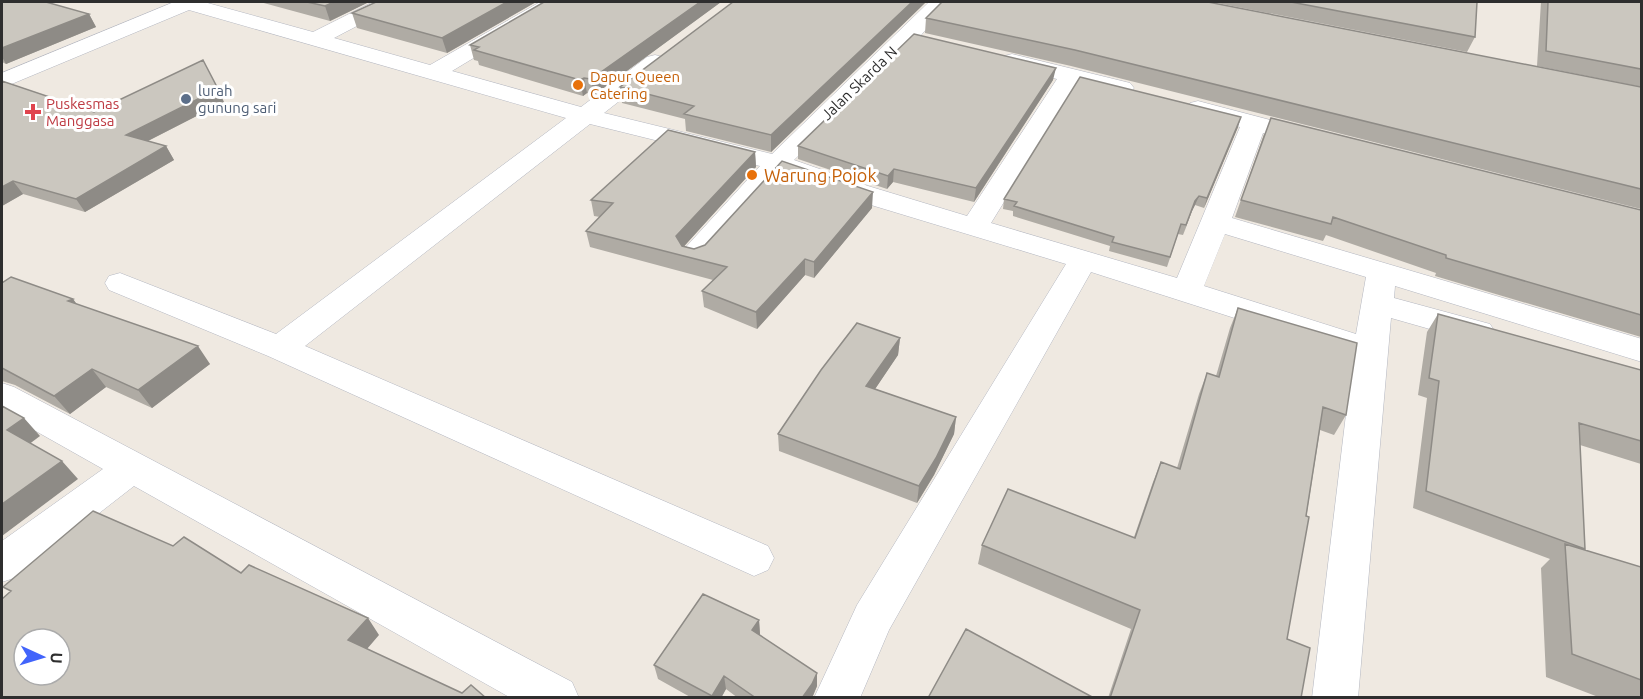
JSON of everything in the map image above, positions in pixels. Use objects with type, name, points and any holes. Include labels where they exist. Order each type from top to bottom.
[{"type":"street","points":[[2,81],[189,2],[584,115],[777,164],[858,192],[975,225],[1370,350]]},
{"type":"street","points":[[317,38],[388,2]]},
{"type":"street","points":[[434,72],[554,2]]},
{"type":"street","name":"Jalan Skarda N","points":[[696,254],[777,164],[918,39],[940,2]]},
{"type":"street","points":[[280,348],[671,50]]},
{"type":"street","points":[[995,57],[1144,94]]},
{"type":"street","points":[[975,225],[1071,75]]},
{"type":"street","points":[[1177,102],[1334,143]]},
{"type":"street","points":[[1187,291],[1254,123]]},
{"type":"street","points":[[1216,222],[1379,288],[1537,334],[1641,378]]},
{"type":"street","points":[[837,698],[872,619],[1083,260]]},
{"type":"street","points":[[120,283],[280,348],[754,558]]},
{"type":"street","points":[[1335,698],[1370,350],[1379,288]]},
{"type":"street","points":[[1537,334],[1641,351]]},
{"type":"street","points":[[2,396],[556,698]]},
{"type":"street","points":[[2,564],[134,466]]},
{"type":"building","points":[[2,2],[46,2],[89,14],[2,48]]},
{"type":"building","points":[[307,2],[334,2],[325,6]]},
{"type":"building","points":[[376,2],[507,2],[442,38],[352,13]]},
{"type":"building","points":[[544,2],[700,2],[591,79],[580,80],[474,50],[479,47],[470,45]]},
{"type":"building","points":[[733,2],[912,2],[771,135],[684,114],[694,106],[620,87]]},
{"type":"building","points":[[942,2],[1208,2],[1641,87],[1641,189],[1075,50],[926,18]]},
{"type":"building","points":[[1291,2],[1477,2],[1475,37]]},
{"type":"building","points":[[1548,2],[1641,2],[1641,69],[1546,51]]},
{"type":"building","points":[[914,34],[1056,68],[976,188],[894,169],[888,176],[798,146]]},
{"type":"building","points":[[203,60],[218,89],[126,135],[166,146],[76,199],[13,181],[2,187],[2,81],[94,112]]},
{"type":"building","points":[[1080,77],[1241,117],[1207,198],[1199,196],[1195,201],[1186,225],[1181,224],[1170,257],[1112,242],[1114,237],[1014,206],[1017,202],[1004,199]]},
{"type":"building","points":[[1271,118],[1641,210],[1641,315],[1446,258],[1446,255],[1333,217],[1331,224],[1241,200]]},
{"type":"building","points":[[668,130],[755,152],[676,236],[682,246],[694,249],[705,245],[782,161],[873,192],[814,262],[805,259],[756,312],[702,291],[727,267],[586,231],[613,203],[591,200]]},
{"type":"building","points":[[11,277],[73,299],[68,301],[198,346],[138,390],[92,369],[54,396],[2,368],[2,283]]},
{"type":"building","points":[[1238,308],[1357,343],[1346,415],[1323,407],[1306,516],[1309,517],[1287,639],[1310,648],[1301,698],[1110,698],[1140,610],[982,545],[1008,489],[1135,538],[1161,462],[1180,469],[1207,373],[1219,377]]},
{"type":"building","points":[[1438,314],[1641,370],[1641,441],[1579,423],[1585,549],[1426,491],[1439,381],[1429,378]]},
{"type":"building","points":[[857,323],[900,338],[866,386],[956,417],[919,486],[778,434],[821,370]]},
{"type":"building","points":[[2,406],[24,418],[7,430],[62,461],[2,504]]},
{"type":"building","points":[[93,511],[173,546],[184,537],[241,573],[249,565],[368,618],[348,640],[462,693],[471,685],[486,698],[2,698],[2,599],[11,591],[3,587]]},
{"type":"building","points":[[1565,544],[1641,567],[1641,680],[1572,654]]},
{"type":"building","points":[[703,594],[759,620],[752,630],[817,673],[802,698],[756,698],[724,676],[712,696],[654,665]]},
{"type":"building","points":[[966,629],[1094,698],[928,698]]},
{"type":"place","name":"Dapur Queen Catering","points":[[578,85]]},
{"type":"place","name":"lurah gunung sari","points":[[186,99]]},
{"type":"place","name":"Puskesmas Manggasa","points":[[33,112]]},
{"type":"place","name":"Warung Pojok","points":[[752,175]]}]
